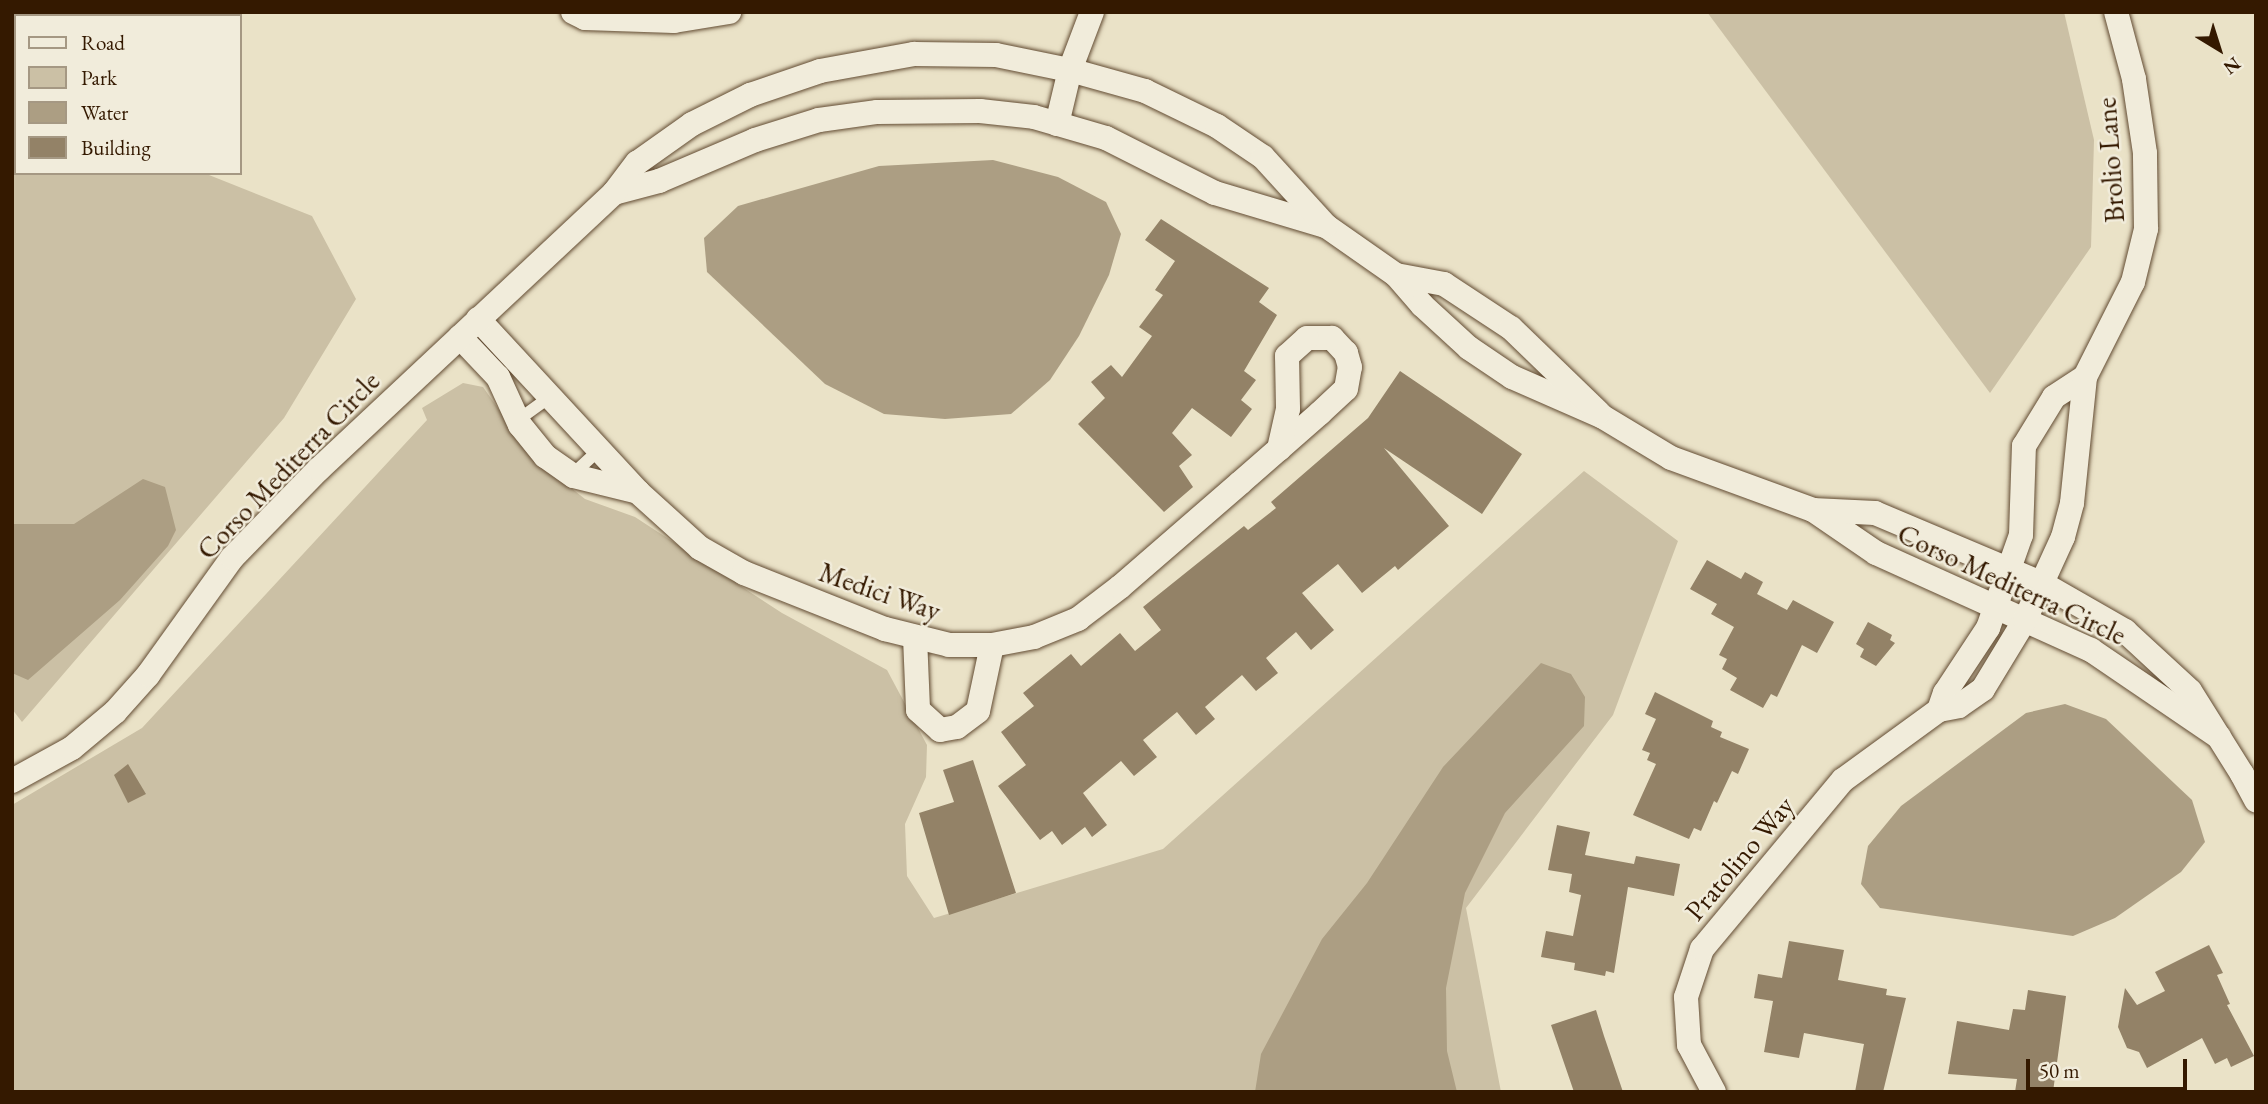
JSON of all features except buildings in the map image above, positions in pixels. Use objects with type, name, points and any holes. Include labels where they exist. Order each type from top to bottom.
[{"type":"street","points":[[573,12],[584,19],[674,22],[729,12]]},
{"type":"street","points":[[1057,124],[1070,70],[1092,12]]},
{"type":"street","name":"Brolio Lane","points":[[2025,620],[2043,584],[2073,503],[2085,377],[2133,282],[2146,229],[2145,153],[2134,79],[2116,12]]},
{"type":"street","name":"Corso Mediterra Circle","points":[[12,780],[72,748],[115,712],[148,675],[232,558],[478,319],[614,193],[637,163],[692,124],[750,95],[820,71],[914,54],[996,55],[1070,70],[1145,91],[1217,126],[1264,157],[1326,226],[1396,275],[1422,305],[1469,348],[1512,377],[1603,417],[1671,458],[1814,510],[1875,553],[2091,650],[2219,737]]},
{"type":"street","name":"Corso Mediterra Circle","points":[[614,193],[659,181],[755,139],[819,120],[877,111],[980,111],[1057,124],[1105,138],[1215,194],[1326,226]]},
{"type":"street","name":"Corso Mediterra Circle","points":[[1396,275],[1444,284],[1511,328],[1603,417]]},
{"type":"street","name":"Medici Way","points":[[478,319],[638,492],[700,548],[744,573],[885,629],[949,645],[992,645],[1034,637],[1078,619],[1279,449]]},
{"type":"street","name":"Medici Way","points":[[460,337],[504,387],[518,420],[545,456],[572,475],[638,492]]},
{"type":"street","points":[[2009,570],[2025,515],[2021,471],[2024,446],[2054,397],[2085,377]]},
{"type":"street","name":"Corso Mediterra Circle","points":[[1814,510],[1875,513],[2043,584],[2116,625],[2165,663],[2190,691],[2256,800]]},
{"type":"street","name":"Pratolino Way","points":[[1939,710],[1945,693],[1976,651],[2009,570]]},
{"type":"street","name":"Pratolino Way","points":[[1714,1092],[1689,1045],[1686,997],[1702,949],[1843,780],[1939,710],[1959,706],[1983,689],[2025,620]]},
{"type":"street","points":[[915,637],[918,710],[940,730],[957,727],[978,711],[992,645]]},
{"type":"lane","points":[[518,420],[550,397]]},
{"type":"lane","points":[[572,475],[599,450]]},
{"type":"green space","points":[[1707,12],[2064,12],[2094,140],[2091,247],[1990,393]]},
{"type":"green space","points":[[12,50],[14,175],[209,175],[312,216],[356,299],[284,418],[22,722],[12,709]]},
{"type":"green space","points":[[463,383],[483,387],[532,457],[585,499],[635,517],[782,613],[887,670],[927,745],[926,777],[905,824],[907,876],[934,918],[1163,849],[1584,471],[1678,541],[1613,715],[1466,908],[1501,1092],[12,1092],[12,805],[142,728],[427,420],[422,408]]},
{"type":"water","points":[[993,160],[1058,177],[1106,202],[1121,234],[1109,275],[1079,336],[1050,380],[1011,414],[945,419],[884,414],[825,384],[707,272],[704,238],[738,206],[879,166]]},
{"type":"water","points":[[143,479],[165,487],[176,530],[168,546],[120,600],[28,680],[12,673],[12,524],[74,524]]},
{"type":"water","points":[[1541,663],[1571,674],[1585,697],[1584,726],[1505,813],[1465,893],[1446,988],[1447,1051],[1457,1092],[1255,1092],[1261,1054],[1322,939],[1367,883],[1443,767]]},
{"type":"water","points":[[2065,704],[2106,719],[2192,800],[2205,842],[2181,872],[2115,918],[2073,936],[1880,908],[1861,884],[1868,846],[1901,806],[2026,713]]}]
